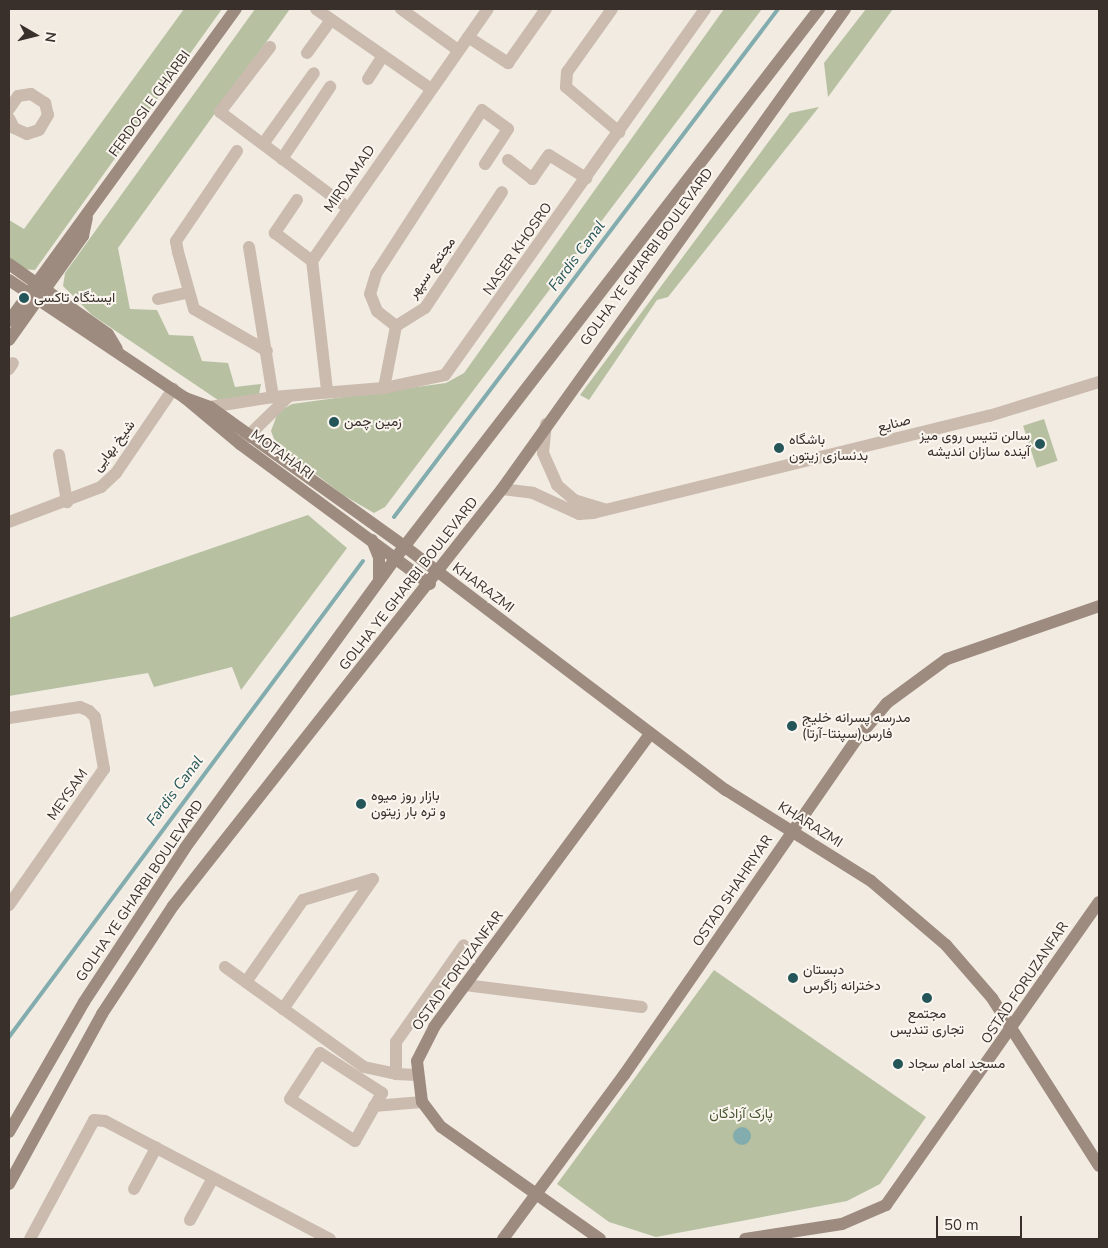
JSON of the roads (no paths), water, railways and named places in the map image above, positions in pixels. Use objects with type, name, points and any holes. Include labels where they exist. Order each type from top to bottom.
[{"type":"main road","name":"FERDOSI E GHARBI","points":[[9,321],[32,297],[236,9]]},
{"type":"main road","name":"GOLHA YE GHARBI BOULEVARD","points":[[9,1132],[152,895],[379,580],[819,9]]},
{"type":"main road","name":"GOLHA YE GHARBI BOULEVARD","points":[[9,1184],[102,1014],[173,906],[439,573],[502,489],[546,422],[845,9]]},
{"type":"main road","name":"MOTAHARI","points":[[9,264],[108,334],[117,349]]},
{"type":"main road","name":"MOTAHARI","points":[[9,280],[100,344],[117,349],[206,411],[369,536],[401,551],[430,584]]},
{"type":"main road","name":"FERDOSI E GHARBI","points":[[9,340],[32,297]]},
{"type":"main road","points":[[244,440],[401,551]]},
{"type":"main road","points":[[369,536],[379,557],[379,580]]},
{"type":"main road","name":"KHARAZMI","points":[[401,551],[439,573],[650,734],[791,832],[871,881],[946,945],[1015,1028],[1099,1166]]},
{"type":"main road","name":"OSTAD SHAHRIYAR","points":[[503,1239],[652,1036],[857,739],[916,678],[978,645],[1099,606]]},
{"type":"main road","name":"OSTAD FORUZANFAR","points":[[600,1239],[535,1197],[441,1127],[422,1102],[416,1075],[420,1049],[650,734]]},
{"type":"main road","name":"OSTAD FORUZANFAR","points":[[745,1239],[842,1224],[886,1205],[1015,1028],[1099,902]]},
{"type":"street","points":[[316,9],[431,89]]},
{"type":"street","points":[[401,9],[458,50]]},
{"type":"street","name":"MIRDAMAD","points":[[312,261],[488,9]]},
{"type":"street","points":[[468,37],[508,63],[546,9]]},
{"type":"street","points":[[612,9],[567,72],[566,87],[619,132]]},
{"type":"street","name":"NASER KHOSRO","points":[[206,411],[273,397],[327,390],[384,388],[436,379],[456,364],[706,9]]},
{"type":"street","points":[[307,52],[332,20]]},
{"type":"street","points":[[270,47],[220,112],[348,208]]},
{"type":"street","points":[[368,79],[383,56]]},
{"type":"street","points":[[263,144],[314,73]]},
{"type":"street","points":[[282,159],[330,87]]},
{"type":"street","points":[[9,110],[18,96],[31,94],[45,103],[48,114],[40,130],[26,134],[14,128],[9,118]]},
{"type":"street","points":[[384,388],[396,326],[377,311],[370,294],[376,274],[482,110],[508,129],[485,164]]},
{"type":"street","points":[[237,151],[176,241],[188,302],[204,318],[268,351]]},
{"type":"street","points":[[508,160],[532,179],[549,155],[586,178]]},
{"type":"street","name":"مجتمع سپهر","points":[[396,326],[425,308],[502,192]]},
{"type":"street","points":[[297,200],[275,233],[312,261],[327,390]]},
{"type":"street","points":[[249,247],[268,351],[273,397]]},
{"type":"street","points":[[158,300],[186,293]]},
{"type":"street","name":"صنایع","points":[[502,489],[533,493],[579,514],[990,416],[1099,382]]},
{"type":"street","name":"شیخ بهایی","points":[[9,522],[67,502],[101,487],[116,473],[173,389]]},
{"type":"street","points":[[244,440],[288,396]]},
{"type":"street","points":[[546,422],[543,453],[557,485],[574,500],[606,509]]},
{"type":"street","points":[[59,455],[67,502]]},
{"type":"street","name":"MEYSAM","points":[[9,718],[80,707],[89,711],[95,717],[104,769],[9,905]]},
{"type":"street","points":[[246,982],[303,900],[373,879],[283,1009]]},
{"type":"street","points":[[396,1074],[396,1042],[464,945]]},
{"type":"street","points":[[225,967],[364,1068],[396,1074],[416,1075]]},
{"type":"street","points":[[465,985],[642,1007]]},
{"type":"street","points":[[320,1053],[382,1093],[374,1106],[355,1141],[290,1099],[320,1053]]},
{"type":"street","points":[[374,1106],[422,1102]]},
{"type":"street","points":[[30,1239],[94,1120],[156,1148],[330,1239]]},
{"type":"street","points":[[134,1189],[156,1148]]},
{"type":"street","points":[[190,1220],[213,1178]]},
{"type":"water","points":[[738,1127],[746,1127],[751,1132],[749,1143],[738,1145],[733,1140],[733,1132]]},
{"type":"waterway","name":"Fardis Canal","points":[[394,517],[778,9]]},
{"type":"waterway","name":"Fardis Canal","points":[[9,1037],[363,561]]},
{"type":"place","name":"ایستگاه تاکسی","points":[[24,298]]},
{"type":"place","name":"زمین چمن","points":[[334,422]]},
{"type":"place","name":"سالن تنیس روی میز آینده سازان اندیشه","points":[[1040,444]]},
{"type":"place","name":"باشگاه بدنسازی زیتون","points":[[779,448]]},
{"type":"place","name":"مدرسه پسرانه خلیج فارس(سپنتا-آرتا)","points":[[792,726]]},
{"type":"place","name":"بازار روز میوه و تره بار زیتون","points":[[361,804]]},
{"type":"place","name":"دبستان دخترانه زاگرس","points":[[793,978]]},
{"type":"place","name":"مجتمع تجاری تندیس","points":[[927,998]]},
{"type":"place","name":"مسجد امام سجاد","points":[[898,1064]]},
{"type":"park label","name":"پارک آزادگان","points":[[741,1114]]}]
